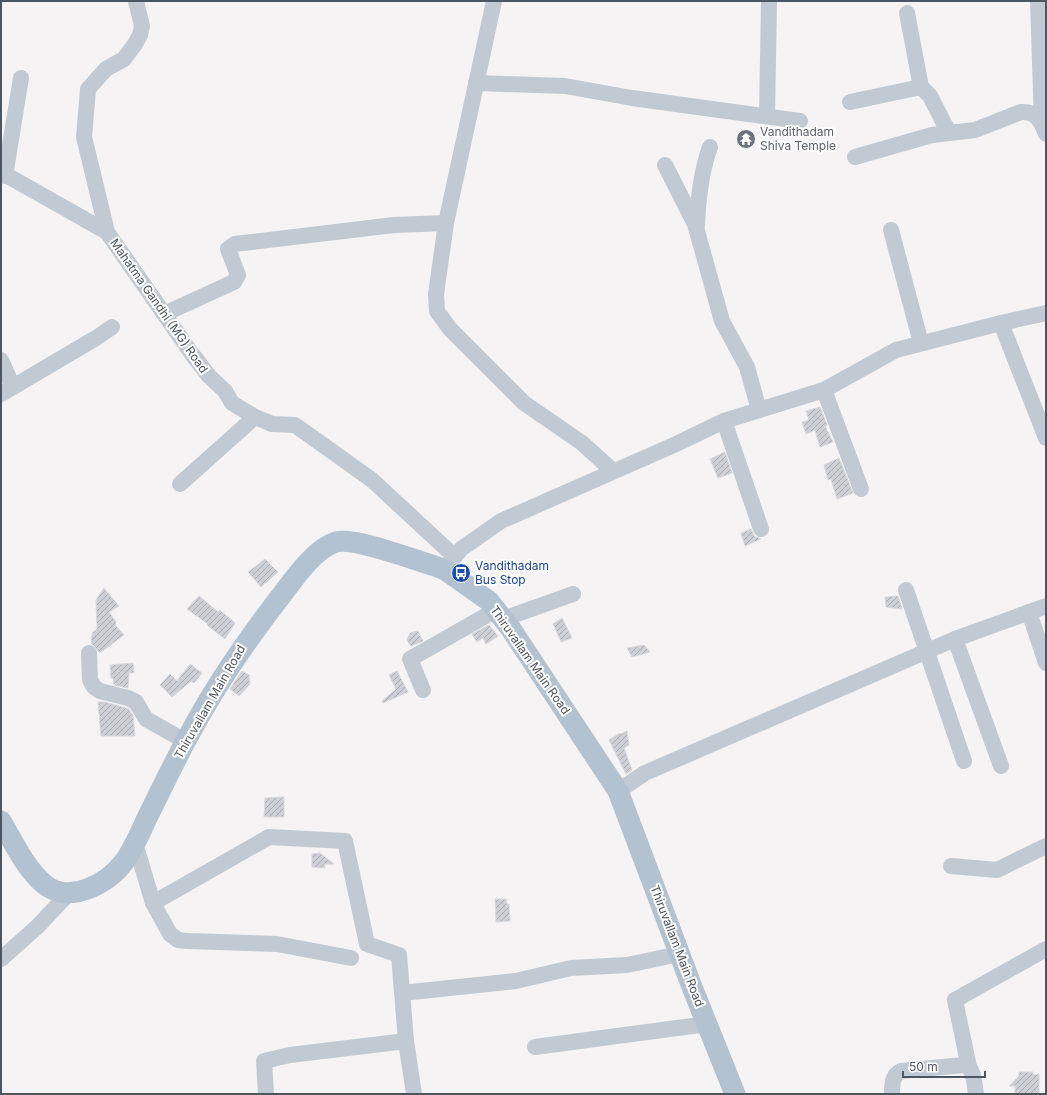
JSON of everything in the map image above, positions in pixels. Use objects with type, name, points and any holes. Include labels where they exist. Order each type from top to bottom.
[{"type":"main road","name":"Thiruvallam Main Road","points":[[1,821],[26,863],[44,884],[56,890],[70,892],[87,891],[106,880],[123,862],[135,843],[185,742],[246,641],[302,568],[327,547],[336,542],[360,544],[449,563],[489,601],[499,614],[618,791],[679,954],[735,1094]]},
{"type":"street","name":"Mahatma Gandhi (MG) Road","points":[[136,1],[142,26],[140,35],[124,59],[106,68],[88,89],[84,137],[107,232],[208,376],[225,391],[232,403],[254,417],[272,424],[295,425],[372,480],[449,563]]},
{"type":"street","points":[[494,1],[446,223],[436,294],[437,311],[440,316],[524,403],[582,443],[614,471]]},
{"type":"street","points":[[767,116],[769,1]]},
{"type":"street","points":[[1038,1],[1044,129]]},
{"type":"street","points":[[907,13],[921,87],[930,96],[948,133]]},
{"type":"street","points":[[21,78],[3,174],[107,232]]},
{"type":"street","points":[[476,83],[565,86],[632,98],[800,121]]},
{"type":"street","points":[[850,102],[921,87]]},
{"type":"street","points":[[855,157],[932,135],[975,130],[1021,112],[1033,114],[1044,129]]},
{"type":"street","points":[[697,229],[698,199],[704,164],[710,147]]},
{"type":"street","points":[[665,166],[697,229],[722,321],[747,367],[760,410]]},
{"type":"street","points":[[164,314],[234,282],[238,275],[228,250],[235,244],[394,225],[446,223]]},
{"type":"street","points":[[891,230],[921,343]]},
{"type":"street","points":[[449,563],[481,534],[501,521],[674,445],[724,421],[824,390],[896,350],[1046,313]]},
{"type":"street","points":[[1001,323],[1046,438]]},
{"type":"street","points":[[1,360],[7,390],[96,338],[112,327]]},
{"type":"street","points":[[824,390],[861,489]]},
{"type":"street","points":[[180,484],[254,417]]},
{"type":"street","points":[[724,421],[761,529]]},
{"type":"street","points":[[906,590],[964,761]]},
{"type":"street","points":[[423,690],[410,659],[499,614],[573,594]]},
{"type":"street","points":[[618,791],[645,773],[955,639],[1046,606]]},
{"type":"street","points":[[1029,612],[1046,663]]},
{"type":"street","points":[[955,639],[1001,766]]},
{"type":"street","points":[[89,652],[90,680],[96,689],[128,698],[136,702],[146,719],[185,742]]},
{"type":"street","points":[[153,903],[269,837],[345,841],[367,944],[399,955],[406,1040],[414,1094]]},
{"type":"street","points":[[135,843],[153,903],[170,934],[178,940],[215,943],[277,944],[351,958]]},
{"type":"street","points":[[951,866],[997,870],[1046,846]]},
{"type":"street","points":[[1,959],[38,926],[70,892]]},
{"type":"street","points":[[976,1094],[973,1074],[969,1067],[955,1000],[1046,949]]},
{"type":"street","points":[[402,993],[516,981],[572,968],[627,965],[679,954]]},
{"type":"street","points":[[535,1047],[707,1024]]},
{"type":"street","points":[[266,1094],[264,1061],[290,1054],[406,1040]]},
{"type":"street","points":[[892,1094],[894,1077],[898,1072],[904,1069],[963,1064],[969,1067]]},
{"type":"building","points":[[820,407],[827,425],[825,426],[833,442],[820,447],[815,430],[806,434],[802,422],[809,420],[806,411]]},
{"type":"building","points":[[725,452],[732,473],[718,478],[710,459]]},
{"type":"building","points":[[839,458],[853,493],[837,499],[831,479],[828,480],[824,465]]},
{"type":"building","points":[[751,529],[754,536],[761,539],[745,546],[741,533]]},
{"type":"building","points":[[265,559],[278,572],[261,587],[248,572]]},
{"type":"building","points":[[104,588],[119,606],[109,612],[116,622],[115,625],[124,635],[100,653],[92,644],[91,639],[93,632],[97,629],[96,600]]},
{"type":"building","points":[[199,596],[218,612],[220,610],[235,623],[225,639],[207,625],[208,624],[187,609]]},
{"type":"building","points":[[898,596],[902,609],[886,607],[885,597]]},
{"type":"building","points":[[562,618],[572,638],[561,642],[553,624]]},
{"type":"building","points":[[489,625],[498,636],[486,644],[483,638],[477,642],[472,634]]},
{"type":"building","points":[[418,631],[423,641],[411,646],[407,640],[410,633]]},
{"type":"building","points":[[644,645],[650,652],[632,657],[627,648]]},
{"type":"building","points":[[133,663],[134,673],[129,673],[128,688],[114,685],[113,678],[111,678],[110,665]]},
{"type":"building","points":[[190,664],[202,673],[194,683],[191,681],[172,697],[160,685],[170,674],[177,681]]},
{"type":"building","points":[[242,671],[249,675],[250,684],[239,696],[230,689]]},
{"type":"building","points":[[397,671],[408,692],[383,703],[382,701],[396,689],[389,675]]},
{"type":"building","points":[[98,702],[105,702],[129,709],[133,716],[135,736],[101,736]]},
{"type":"building","points":[[627,731],[629,745],[624,748],[632,770],[626,774],[609,740],[620,733],[621,734]]},
{"type":"building","points":[[284,797],[284,817],[264,817],[265,798]]},
{"type":"building","points":[[320,853],[334,864],[324,864],[325,868],[312,867],[312,854]]},
{"type":"building","points":[[495,899],[506,899],[507,904],[509,904],[510,921],[496,922]]},
{"type":"building","points":[[1019,1072],[1033,1072],[1033,1075],[1039,1074],[1039,1093],[1015,1094],[1015,1086],[1009,1086],[1019,1076]]},
{"type":"place","name":"Vandithadam Shiva Temple","points":[[746,139]]},
{"type":"place","name":"Vandithadam Bus Stop","points":[[461,573]]}]
